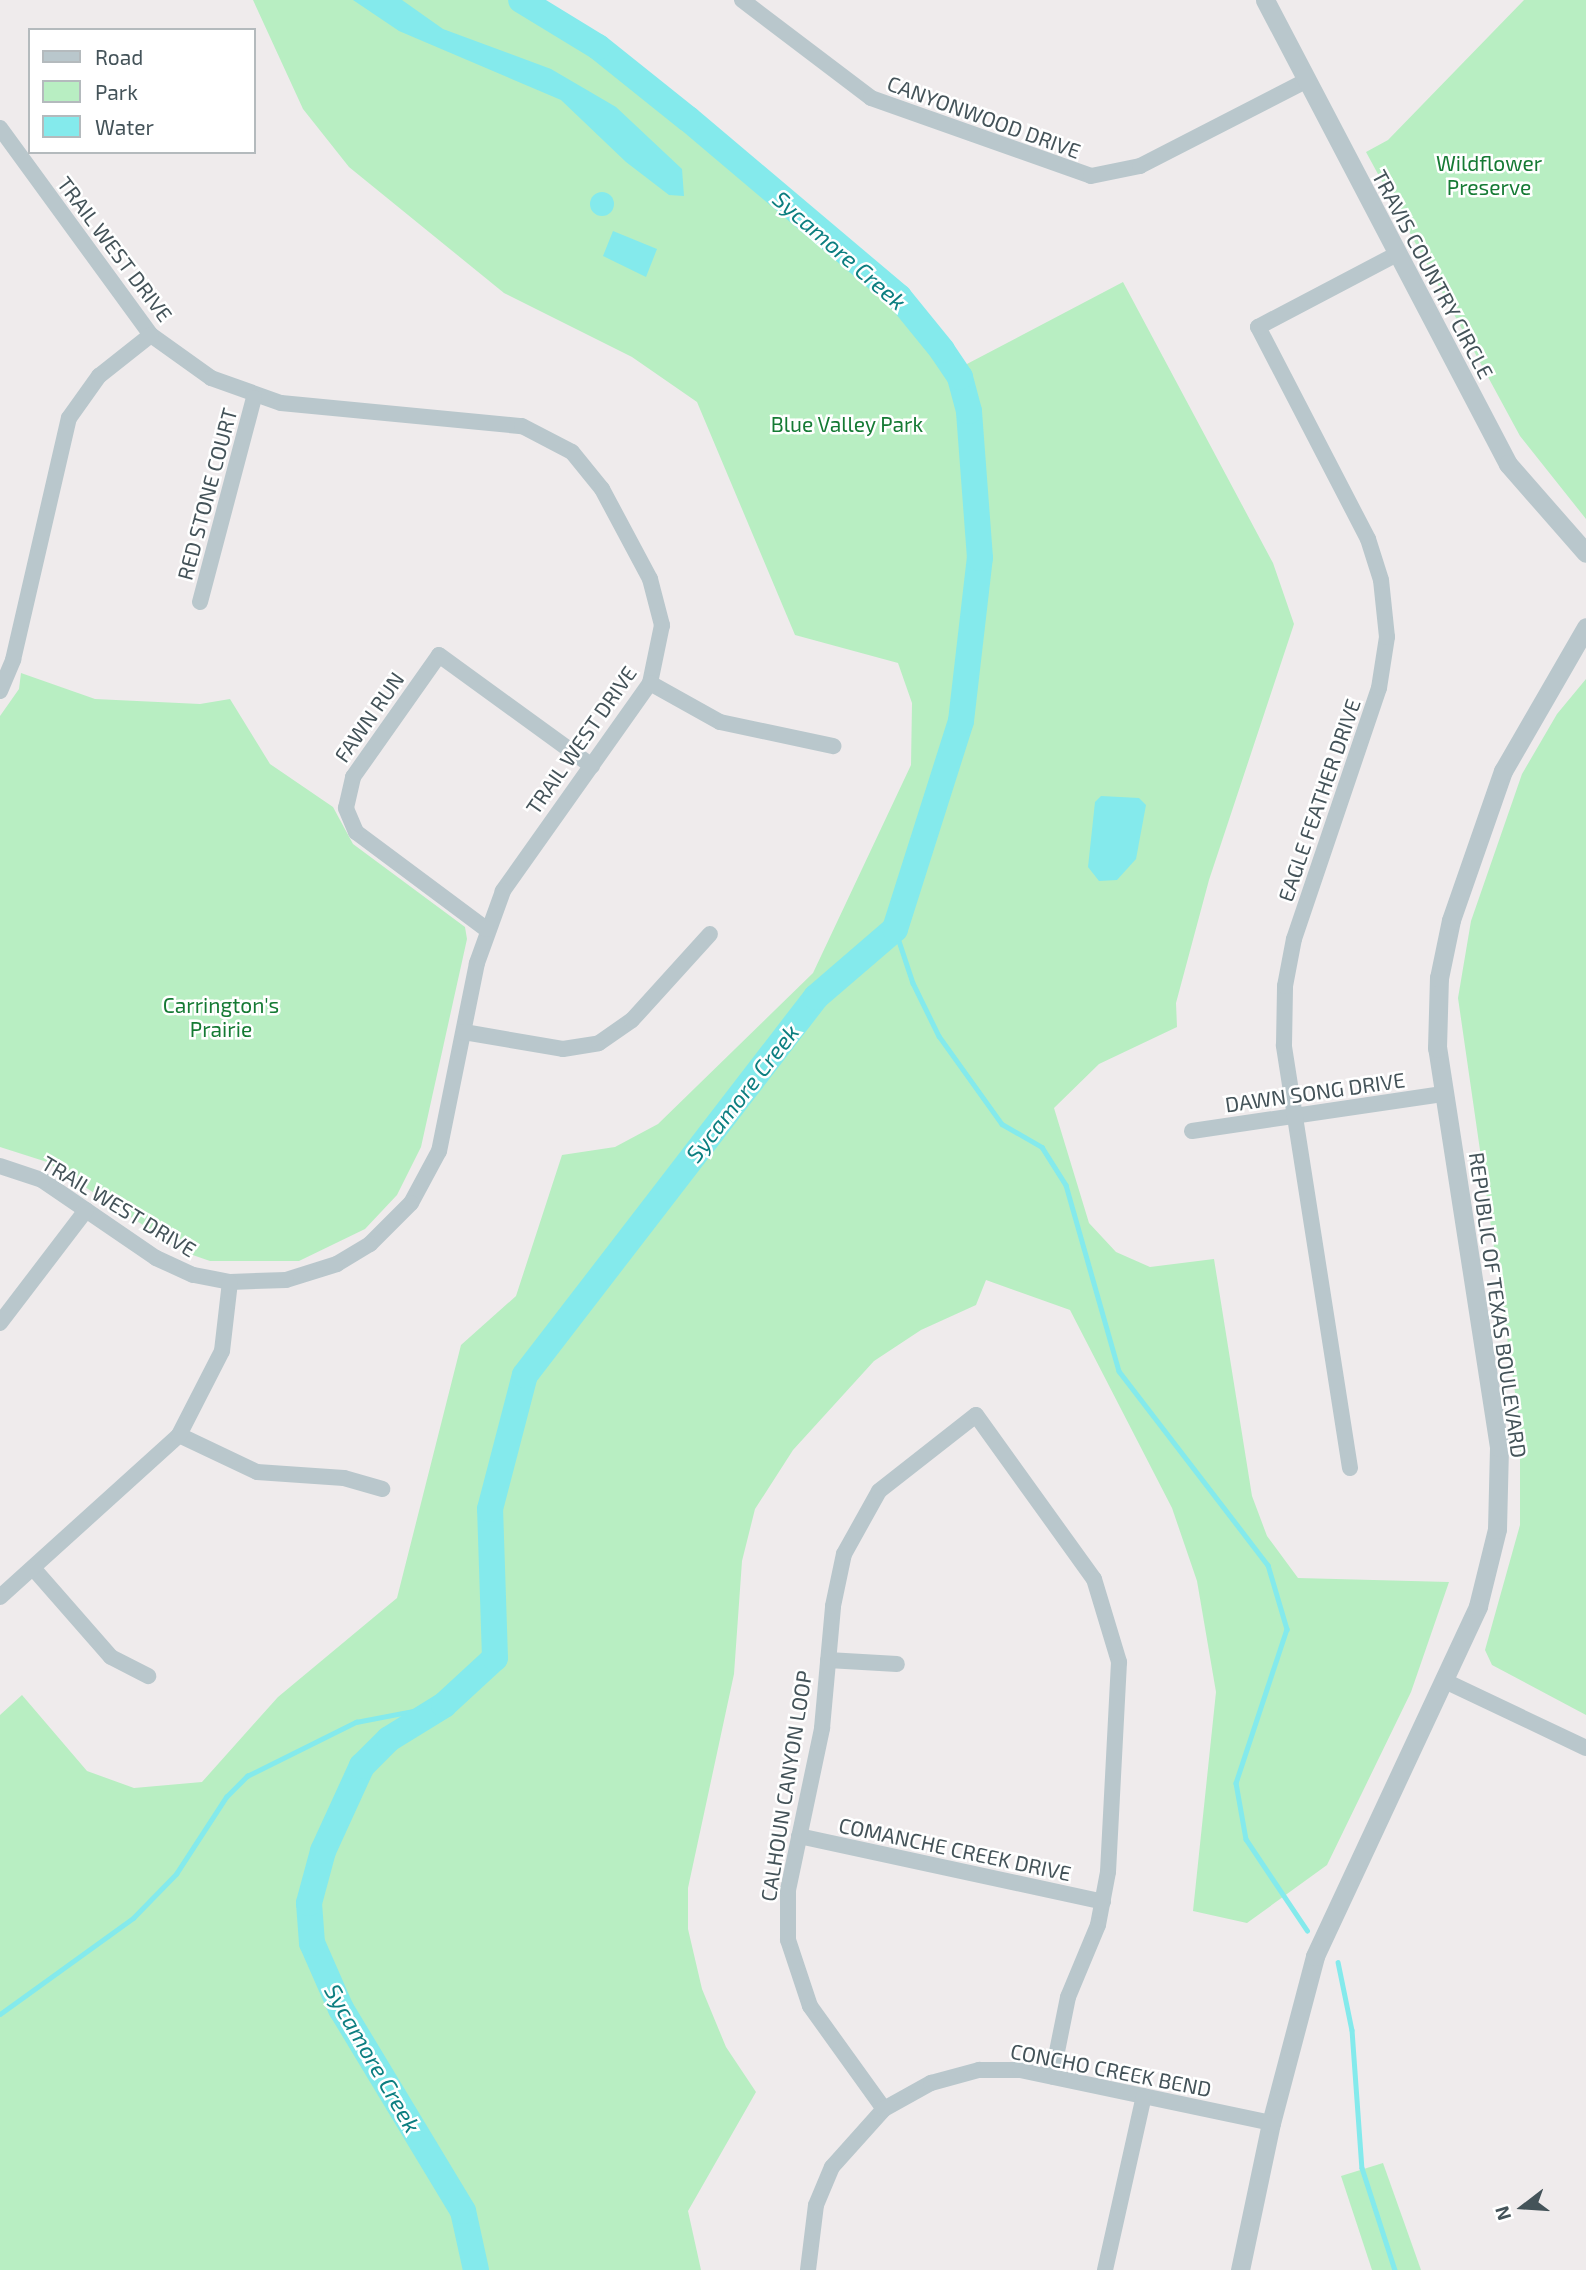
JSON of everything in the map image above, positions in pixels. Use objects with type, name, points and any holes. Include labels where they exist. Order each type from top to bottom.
[{"type":"street","name":"CANYONWOOD DRIVE","points":[[741,0],[871,98],[1083,175],[1107,176],[1140,166],[1307,80]]},
{"type":"street","name":"TRAVIS COUNTRY CIRCLE","points":[[1265,0],[1508,464],[1586,553]]},
{"type":"street","name":"TRAIL WEST DRIVE","points":[[0,128],[6,149],[150,335],[187,364],[254,398],[522,426],[561,444],[596,479],[656,595],[661,648],[650,683],[525,856],[486,929],[439,1151],[400,1217],[337,1265],[286,1280],[230,1282],[174,1267],[42,1180],[0,1166]]},
{"type":"street","name":"EAGLE FEATHER DRIVE","points":[[1350,1468],[1284,1045],[1284,986],[1294,939],[1379,688],[1387,637],[1381,580],[1368,539],[1258,327],[1397,254]]},
{"type":"street","points":[[0,691],[13,660],[69,418],[99,376],[150,335]]},
{"type":"street","name":"RED STONE COURT","points":[[200,602],[254,398]]},
{"type":"street","name":"REPUBLIC OF TEXAS BOULEVARD","points":[[1240,2270],[1270,2123],[1315,1956],[1445,1681],[1484,1586],[1497,1529],[1500,1467],[1444,1094],[1436,1015],[1451,920],[1503,771],[1586,627]]},
{"type":"street","name":"FAWN RUN","points":[[486,929],[356,832],[346,808],[353,777],[439,655],[592,766]]},
{"type":"street","points":[[650,683],[720,722],[833,746]]},
{"type":"street","points":[[464,1032],[563,1049],[599,1043],[632,1020],[710,934]]},
{"type":"street","name":"DAWN SONG DRIVE","points":[[1192,1131],[1444,1094]]},
{"type":"street","points":[[0,1323],[86,1210]]},
{"type":"street","points":[[0,1597],[179,1435],[222,1351],[230,1282]]},
{"type":"street","name":"CALHOUN CANYON LOOP","points":[[884,2109],[817,2017],[793,1963],[786,1917],[799,1836],[822,1728],[836,1578],[858,1522],[892,1478],[976,1415],[1083,1560],[1110,1619],[1121,1687],[1103,1902],[1068,1997],[1052,2076]]},
{"type":"street","points":[[179,1435],[257,1472],[344,1478],[382,1489]]},
{"type":"street","points":[[33,1568],[111,1657],[148,1676]]},
{"type":"street","points":[[828,1660],[897,1664]]},
{"type":"street","points":[[1445,1681],[1586,1748]]},
{"type":"street","name":"COMANCHE CREEK DRIVE","points":[[799,1836],[1103,1902]]},
{"type":"street","name":"CONCHO CREEK BEND","points":[[808,2270],[816,2205],[832,2166],[884,2109],[931,2083],[979,2070],[1052,2076],[1270,2123]]},
{"type":"street","points":[[1105,2270],[1144,2096]]},
{"type":"green space","name":"Blue Valley Park","points":[[253,0],[543,0],[727,141],[885,274],[965,365],[1123,282],[1273,563],[1294,624],[1209,880],[1176,1003],[1177,1027],[1099,1064],[1054,1108],[1089,1223],[1116,1252],[1150,1267],[1214,1259],[1252,1496],[1267,1536],[1298,1578],[1449,1582],[1411,1692],[1327,1865],[1247,1923],[1193,1911],[1216,1692],[1197,1581],[1172,1508],[1070,1310],[986,1280],[976,1305],[921,1330],[874,1361],[793,1450],[755,1509],[742,1561],[734,1674],[688,1888],[688,1929],[702,1989],[726,2047],[756,2092],[688,2211],[701,2270],[0,2270],[0,1715],[22,1695],[87,1771],[134,1788],[202,1782],[278,1697],[397,1598],[461,1345],[516,1296],[562,1155],[615,1147],[658,1124],[813,973],[911,765],[912,703],[898,663],[795,635],[697,402],[632,357],[504,293],[349,167],[303,109]]},
{"type":"green space","name":"Wildflower Preserve","points":[[1524,0],[1586,0],[1586,519],[1520,436],[1366,152],[1388,140]]},
{"type":"green space","name":"Carrington's Prairie","points":[[21,673],[95,699],[200,704],[230,699],[270,764],[333,807],[353,844],[465,927],[467,939],[421,1147],[397,1195],[365,1229],[299,1261],[210,1261],[184,1252],[47,1162],[0,1147],[0,716],[19,689]]},
{"type":"green space","points":[[1586,679],[1586,1715],[1492,1665],[1485,1650],[1520,1525],[1520,1427],[1458,998],[1471,921],[1522,774],[1557,714]]},
{"type":"green space","points":[[1383,2163],[1421,2270],[1372,2270],[1341,2176]]},
{"type":"water","points":[[353,0],[402,0],[443,29],[551,69],[616,107],[682,169],[684,196],[669,195],[626,162],[561,100],[399,31]]},
{"type":"water","points":[[602,192],[610,196],[614,204],[610,212],[602,216],[594,212],[590,204],[594,196]]},
{"type":"water","points":[[613,231],[657,249],[646,277],[603,256]]},
{"type":"water","points":[[1101,796],[1139,798],[1146,805],[1136,859],[1117,880],[1099,881],[1088,867],[1095,802]]},
{"type":"waterway","name":"Sycamore Creek","points":[[476,2270],[463,2211],[341,2009],[312,1943],[309,1903],[323,1851],[362,1766],[389,1739],[444,1705],[495,1658],[490,1509],[525,1375],[816,997],[895,929],[961,721],[980,558],[969,411],[960,377],[899,297],[688,119],[598,47],[521,0]]},
{"type":"waterway","points":[[895,929],[913,983],[939,1036],[1002,1124],[1042,1147],[1066,1185],[1119,1371],[1268,1565],[1287,1629],[1236,1783],[1246,1839],[1307,1930]]},
{"type":"waterway","points":[[0,2014],[133,1918],[176,1874],[226,1797],[247,1776],[356,1722],[444,1705]]},
{"type":"waterway","points":[[1338,1962],[1352,2030],[1362,2168],[1395,2270]]}]
